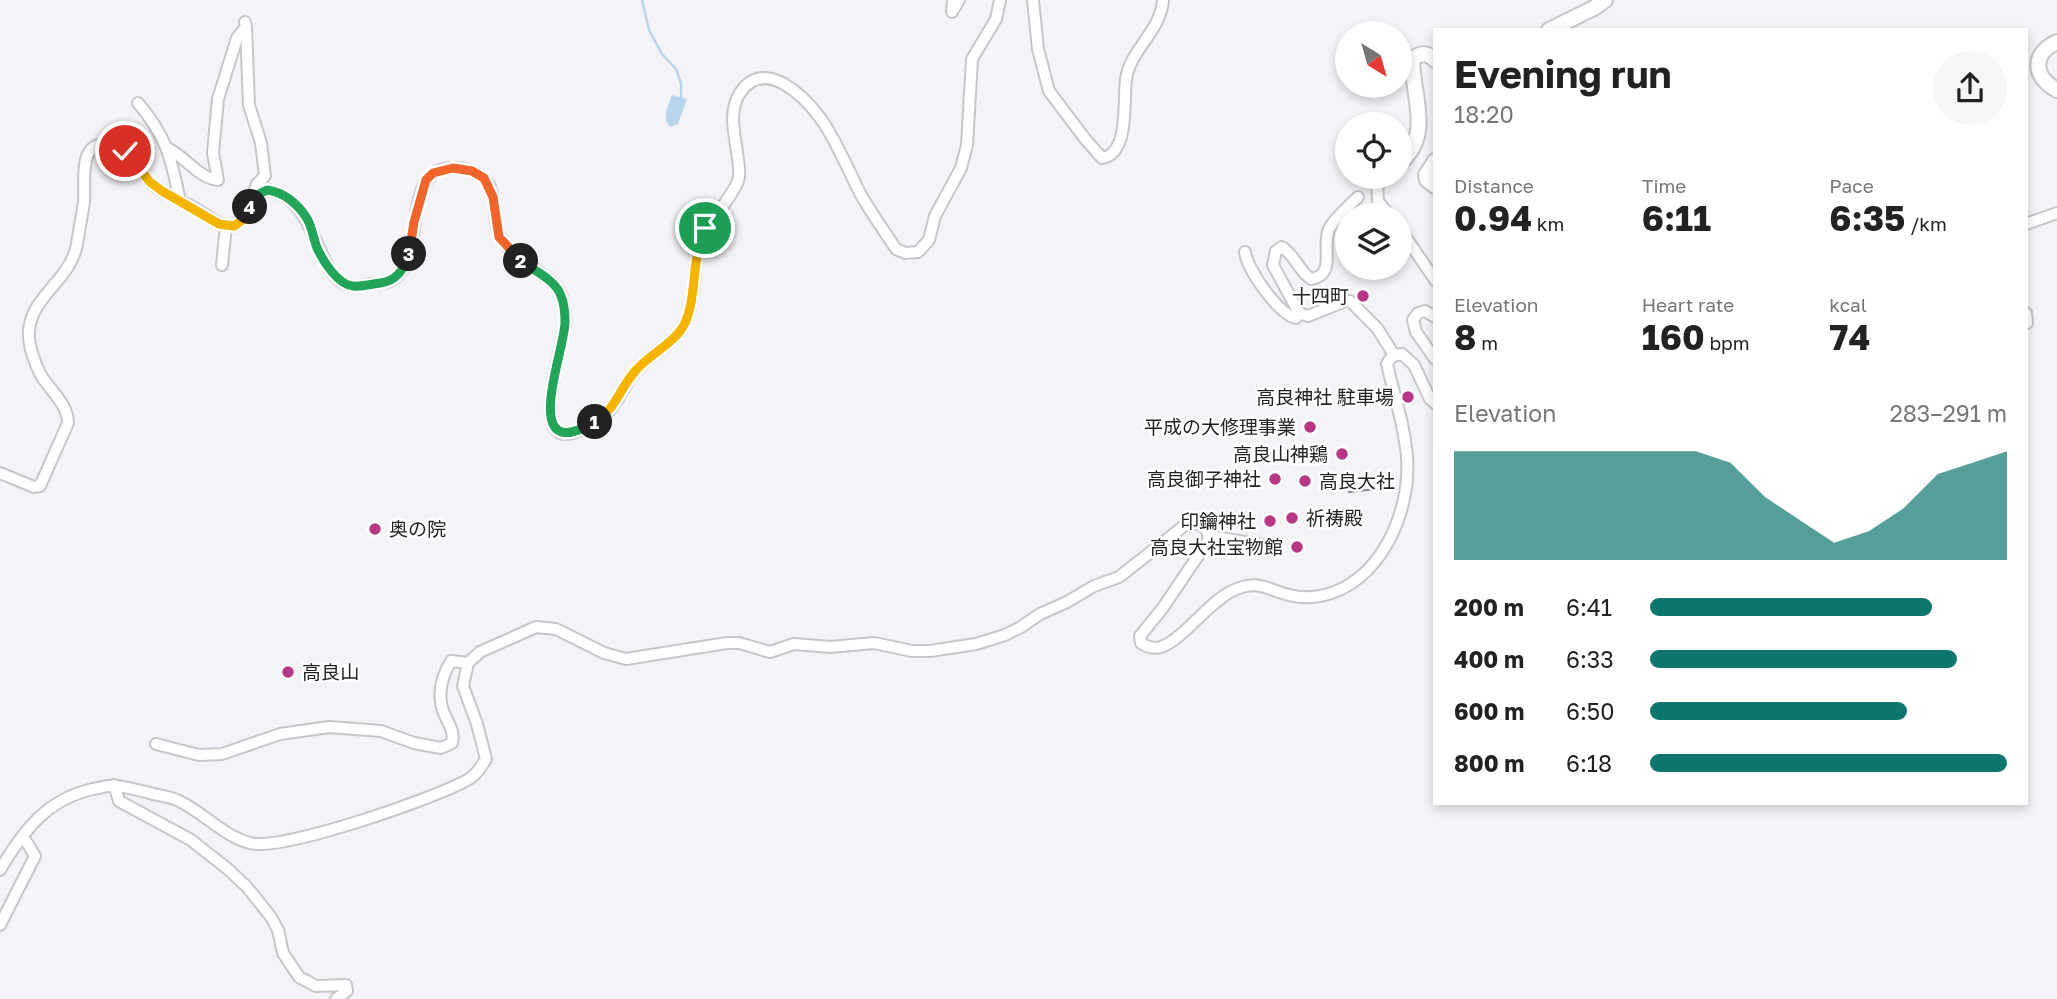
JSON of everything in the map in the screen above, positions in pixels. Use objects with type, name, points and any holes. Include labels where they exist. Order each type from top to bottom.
[{"type":"main road","points":[[1553,28],[1605,0]]},
{"type":"main road","points":[[2057,42],[2046,47],[2040,57],[2039,66],[2044,83],[2057,90]]},
{"type":"main road","points":[[1412,148],[1419,126],[1413,59],[1418,54],[1433,59]]},
{"type":"main road","points":[[1433,164],[1426,175],[1427,180],[1433,184]]},
{"type":"street","points":[[953,0],[952,12],[959,0]]},
{"type":"street","points":[[0,473],[34,487],[40,486],[68,423],[63,407],[37,368],[29,333],[36,309],[69,269],[75,254],[89,152],[102,143],[125,151],[150,182],[226,226],[234,226],[244,219],[257,195],[267,190],[286,196],[306,217],[317,249],[334,273],[344,284],[354,286],[390,282],[405,265],[426,180],[433,173],[453,168],[472,171],[484,178],[493,197],[499,237],[522,262],[546,278],[561,295],[565,322],[549,401],[554,425],[558,430],[564,433],[577,432],[607,414],[637,368],[677,334],[685,323],[700,240],[705,228],[736,190],[739,181],[740,167],[733,119],[739,94],[747,85],[755,79],[776,78],[812,109],[823,121],[866,204],[896,249],[905,253],[918,252],[929,240],[935,216],[961,168],[967,145],[972,60],[996,19],[1000,0]]},
{"type":"street","points":[[1033,0],[1038,49],[1049,91],[1102,158],[1112,153],[1120,142],[1126,76],[1157,23],[1163,0]]},
{"type":"street","points":[[167,148],[183,157],[193,168],[218,180],[213,153],[218,99],[237,38],[245,24],[249,105],[261,143],[265,176],[257,184],[257,195]]},
{"type":"street","points":[[138,103],[156,124],[167,148],[180,201]]},
{"type":"street","points":[[1358,197],[1331,225],[1327,235],[1327,268],[1318,278],[1311,279],[1304,274],[1282,247],[1276,251],[1273,265],[1299,313],[1308,316],[1350,301],[1377,328],[1395,355]]},
{"type":"street","points":[[2028,223],[2057,213]]},
{"type":"street","points":[[222,265],[226,226]]},
{"type":"street","points":[[1412,246],[1433,277]]},
{"type":"street","points":[[1245,252],[1262,286],[1276,305],[1290,317],[1296,318],[1299,313]]},
{"type":"street","points":[[1433,316],[1425,311],[1418,313],[1413,320],[1416,332],[1433,356]]},
{"type":"street","points":[[0,870],[37,819],[57,802],[70,795],[114,785],[176,799],[227,832],[247,843],[257,845],[281,842],[351,824],[449,788],[470,778],[486,759],[463,686],[468,663],[480,652],[536,626],[556,629],[604,653],[626,659],[727,643],[739,643],[770,652],[794,644],[830,647],[874,643],[912,651],[942,649],[1005,635],[1094,586],[1119,577],[1189,522],[1199,523],[1206,528],[1210,536],[1162,609],[1140,636],[1141,643],[1147,647],[1160,647],[1219,599],[1250,585],[1268,586],[1294,597],[1321,596],[1346,586],[1362,575],[1383,551],[1407,492],[1403,433],[1387,364],[1395,355],[1402,354],[1410,359],[1433,401]]},
{"type":"street","points":[[1210,536],[1267,546]]},
{"type":"street","points":[[156,744],[199,755],[222,754],[279,734],[329,727],[381,731],[414,743],[448,747],[453,743],[454,737],[441,701],[441,683],[452,661],[468,663]]},
{"type":"street","points":[[114,785],[119,801],[191,840],[247,887],[278,930],[283,953],[299,977],[316,986],[346,985],[347,990],[336,999]]},
{"type":"street","points":[[0,925],[35,856],[23,836]]},
{"type":"water","points":[[672,95],[687,99],[678,124],[670,127],[666,121],[666,111]]},
{"type":"waterway","points":[[642,0],[649,30],[662,54],[676,69],[681,83],[681,97]]},
{"type":"tram line","points":[[1349,492],[1394,487]]},
{"type":"place","name":"十四町","points":[[1363,296]]},
{"type":"place","name":"高良神社 駐車場","points":[[1408,397]]},
{"type":"place","name":"平成の大修理事業","points":[[1310,427]]},
{"type":"place","name":"高良山神鶏","points":[[1342,454]]},
{"type":"place","name":"高良御子神社","points":[[1275,479]]},
{"type":"place","name":"高良大社","points":[[1305,481]]},
{"type":"place","name":"祈祷殿","points":[[1292,518]]},
{"type":"place","name":"印鑰神社","points":[[1270,521]]},
{"type":"place","name":"奥の院","points":[[375,529]]},
{"type":"place","name":"高良大社宝物館","points":[[1297,547]]},
{"type":"place","name":"高良山","points":[[288,672]]},
{"type":"route","points":[[125,151],[150,182],[162,191],[226,226],[234,226],[244,219],[260,193],[267,190],[277,191],[286,196],[306,217],[317,249],[334,273],[344,284],[354,286],[390,282],[405,265],[426,180],[433,173],[453,168],[472,171],[484,178],[493,197],[499,237],[522,262],[546,278],[561,295],[565,322],[549,401],[554,425],[564,433],[577,432],[607,414],[637,368],[677,334],[685,323],[690,305],[696,252],[705,228]]}]
